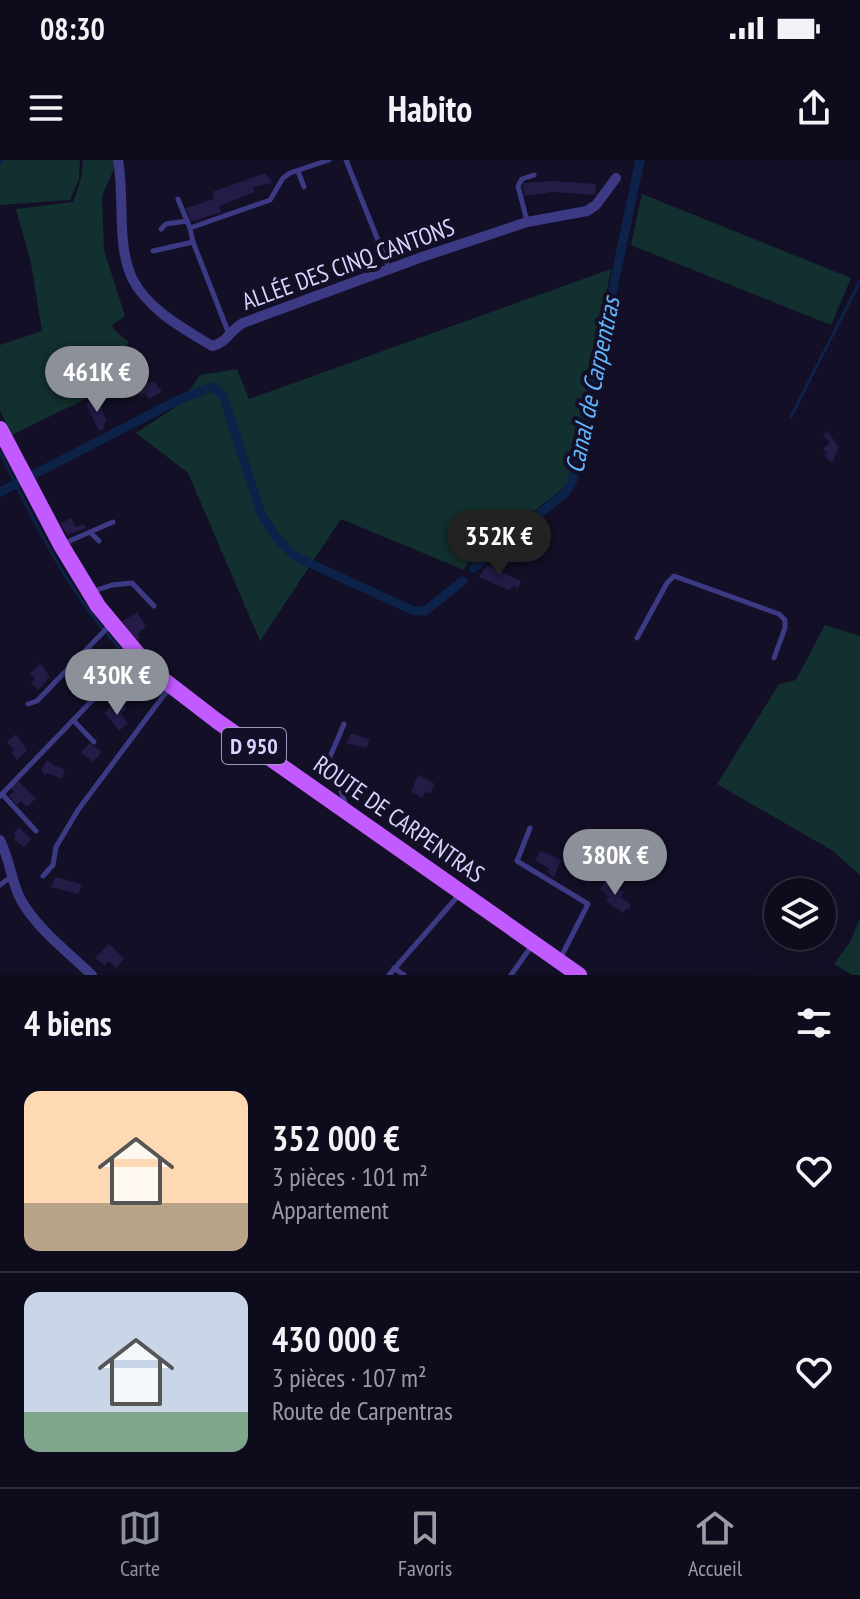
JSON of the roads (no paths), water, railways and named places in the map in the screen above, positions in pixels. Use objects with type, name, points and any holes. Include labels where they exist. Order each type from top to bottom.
[{"type":"main road","name":"ROUTE DE CARPENTRAS","points":[[0,429],[61,545],[110,624],[136,655],[170,686],[579,975]]},
{"type":"street","name":"ALLÉE DES CINQ CANTONS","points":[[118,160],[131,277],[157,308],[212,346],[218,345],[243,323],[390,269],[527,222],[587,211],[596,205],[616,178]]},
{"type":"street","points":[[0,840],[19,897],[52,938],[92,975]]},
{"type":"lane","points":[[161,229],[166,224],[188,224],[270,200],[283,178],[329,160]]},
{"type":"lane","points":[[346,160],[390,269]]},
{"type":"lane","points":[[298,171],[304,187]]},
{"type":"lane","points":[[527,222],[518,186],[522,179],[534,175]]},
{"type":"lane","points":[[178,199],[229,335]]},
{"type":"lane","points":[[153,251],[193,242]]},
{"type":"lane","points":[[61,545],[113,522]]},
{"type":"lane","points":[[90,532],[99,541]]},
{"type":"lane","points":[[637,638],[667,583],[674,576],[779,614],[785,620],[785,628],[774,658]]},
{"type":"lane","points":[[90,593],[112,585],[132,583],[154,606]]},
{"type":"lane","points":[[28,704],[37,701],[110,624]]},
{"type":"lane","points":[[36,831],[1,795],[136,655]]},
{"type":"lane","points":[[43,876],[53,865],[56,847],[78,810],[170,686]]},
{"type":"lane","points":[[73,720],[94,742]]},
{"type":"lane","points":[[344,724],[324,771],[336,778],[349,813]]},
{"type":"lane","points":[[530,828],[517,861],[588,904],[558,961]]},
{"type":"lane","points":[[0,885],[14,875]]},
{"type":"lane","points":[[389,975],[462,893]]},
{"type":"lane","points":[[511,975],[533,943]]},
{"type":"lane","points":[[394,968],[404,975]]},
{"type":"waterway","name":"Canal de Carpentras","points":[[473,568],[565,493],[572,483],[640,160]]},
{"type":"waterway","points":[[791,417],[860,281]]},
{"type":"waterway","name":"Canal de Carpentras","points":[[0,492],[178,400],[212,387],[223,395],[261,514],[292,554],[414,611],[425,611],[463,581]]},
{"type":"waterway","points":[[0,452],[71,585],[127,656]]}]
